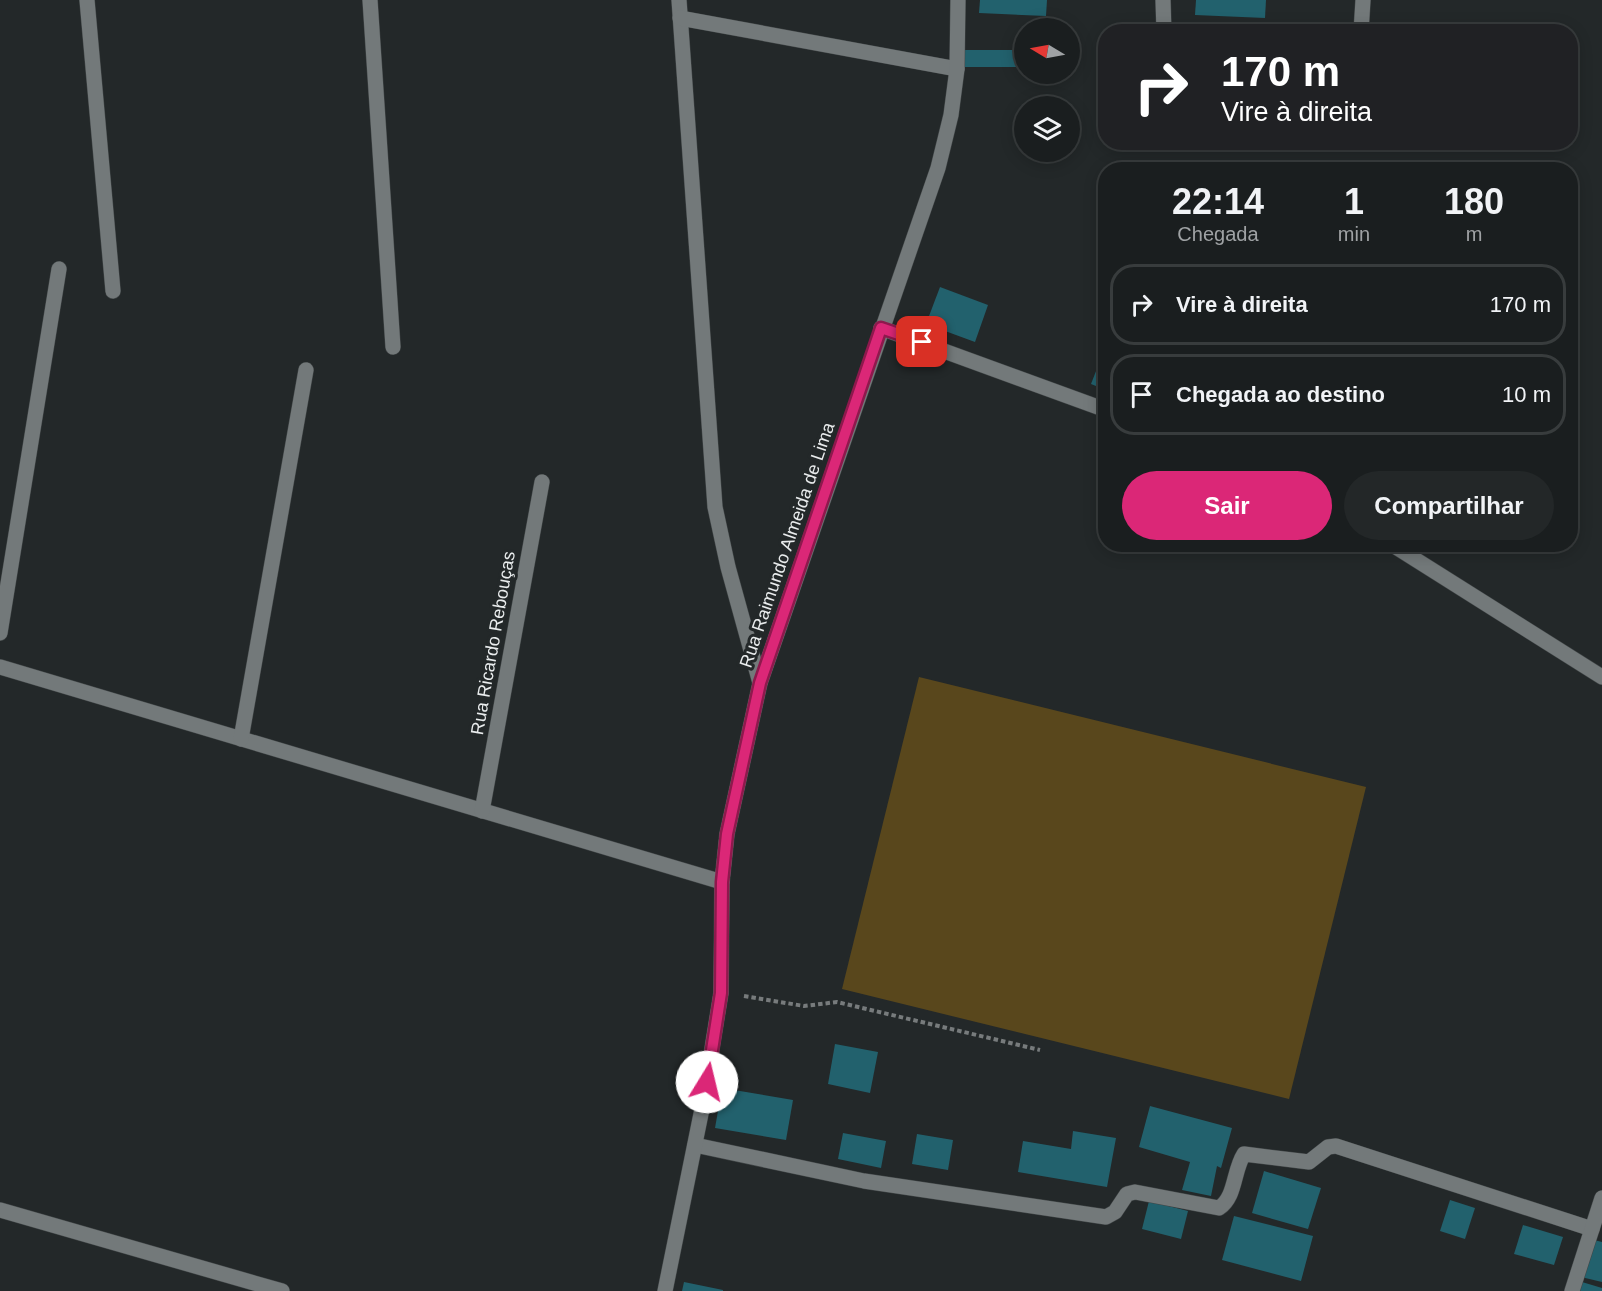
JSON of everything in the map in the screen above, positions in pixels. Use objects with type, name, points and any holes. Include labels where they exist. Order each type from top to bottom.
[{"type":"street","points":[[87,0],[113,291]]},
{"type":"street","points":[[370,0],[393,347]]},
{"type":"street","points":[[679,0],[715,507],[728,567],[760,683]]},
{"type":"street","name":"Rua Raimundo Almeida de Lima","points":[[665,1291],[695,1145],[721,993],[722,882],[727,834],[760,683],[938,168],[951,116],[957,69],[958,0]]},
{"type":"street","points":[[1164,0],[1164,24]]},
{"type":"street","points":[[1362,24],[1363,0]]},
{"type":"street","points":[[680,18],[957,69]]},
{"type":"street","points":[[0,633],[58,269]]},
{"type":"street","points":[[881,328],[1098,407]]},
{"type":"street","points":[[241,739],[306,370]]},
{"type":"street","name":"Rua Ricardo Rebouças","points":[[482,811],[542,482]]},
{"type":"street","points":[[1404,552],[1602,676]]},
{"type":"street","points":[[0,667],[722,882]]},
{"type":"street","points":[[695,1145],[864,1180],[1106,1217],[1115,1212],[1126,1194],[1135,1192],[1220,1208],[1226,1204],[1240,1161],[1245,1155],[1310,1162],[1328,1147],[1336,1146],[1592,1229]]},
{"type":"street","points":[[1572,1291],[1602,1198]]},
{"type":"street","points":[[0,1209],[282,1291]]},
{"type":"path","points":[[721,993],[804,1006],[837,1002],[1040,1050]]},
{"type":"shaded area","points":[[919,677],[1366,787],[1289,1099],[842,989]]},
{"type":"building","points":[[980,0],[1047,0],[1046,16],[979,13]]},
{"type":"building","points":[[1196,0],[1266,0],[1265,18],[1195,15]]},
{"type":"building","points":[[964,50],[1014,50],[1014,67],[964,67]]},
{"type":"building","points":[[940,287],[988,305],[975,342],[926,324]]},
{"type":"building","points":[[1098,366],[1098,387],[1091,384]]},
{"type":"building","points":[[835,1044],[878,1052],[870,1093],[828,1084]]},
{"type":"building","points":[[722,1088],[793,1100],[786,1140],[715,1128]]},
{"type":"building","points":[[1150,1106],[1232,1128],[1221,1168],[1217,1166],[1211,1196],[1182,1190],[1190,1162],[1139,1147]]},
{"type":"building","points":[[1073,1131],[1116,1138],[1107,1187],[1018,1172],[1023,1141],[1071,1149]]},
{"type":"building","points":[[843,1133],[886,1141],[881,1168],[838,1159]]},
{"type":"building","points":[[917,1134],[953,1140],[948,1170],[912,1164]]},
{"type":"building","points":[[1264,1171],[1321,1188],[1308,1229],[1252,1213]]},
{"type":"building","points":[[1450,1200],[1475,1208],[1465,1239],[1440,1231]]},
{"type":"building","points":[[1149,1201],[1188,1211],[1181,1239],[1142,1229]]},
{"type":"building","points":[[1234,1216],[1313,1236],[1301,1281],[1222,1260]]},
{"type":"building","points":[[1523,1225],[1563,1237],[1554,1265],[1514,1254]]},
{"type":"building","points":[[1590,1239],[1602,1242],[1602,1282],[1581,1277]]},
{"type":"building","points":[[684,1282],[723,1290],[723,1291],[682,1291]]},
{"type":"building","points":[[1582,1282],[1602,1288],[1602,1291],[1580,1291]]},
{"type":"route","points":[[707,1082],[721,993],[722,882],[727,834],[760,683],[881,328],[922,342]]}]
